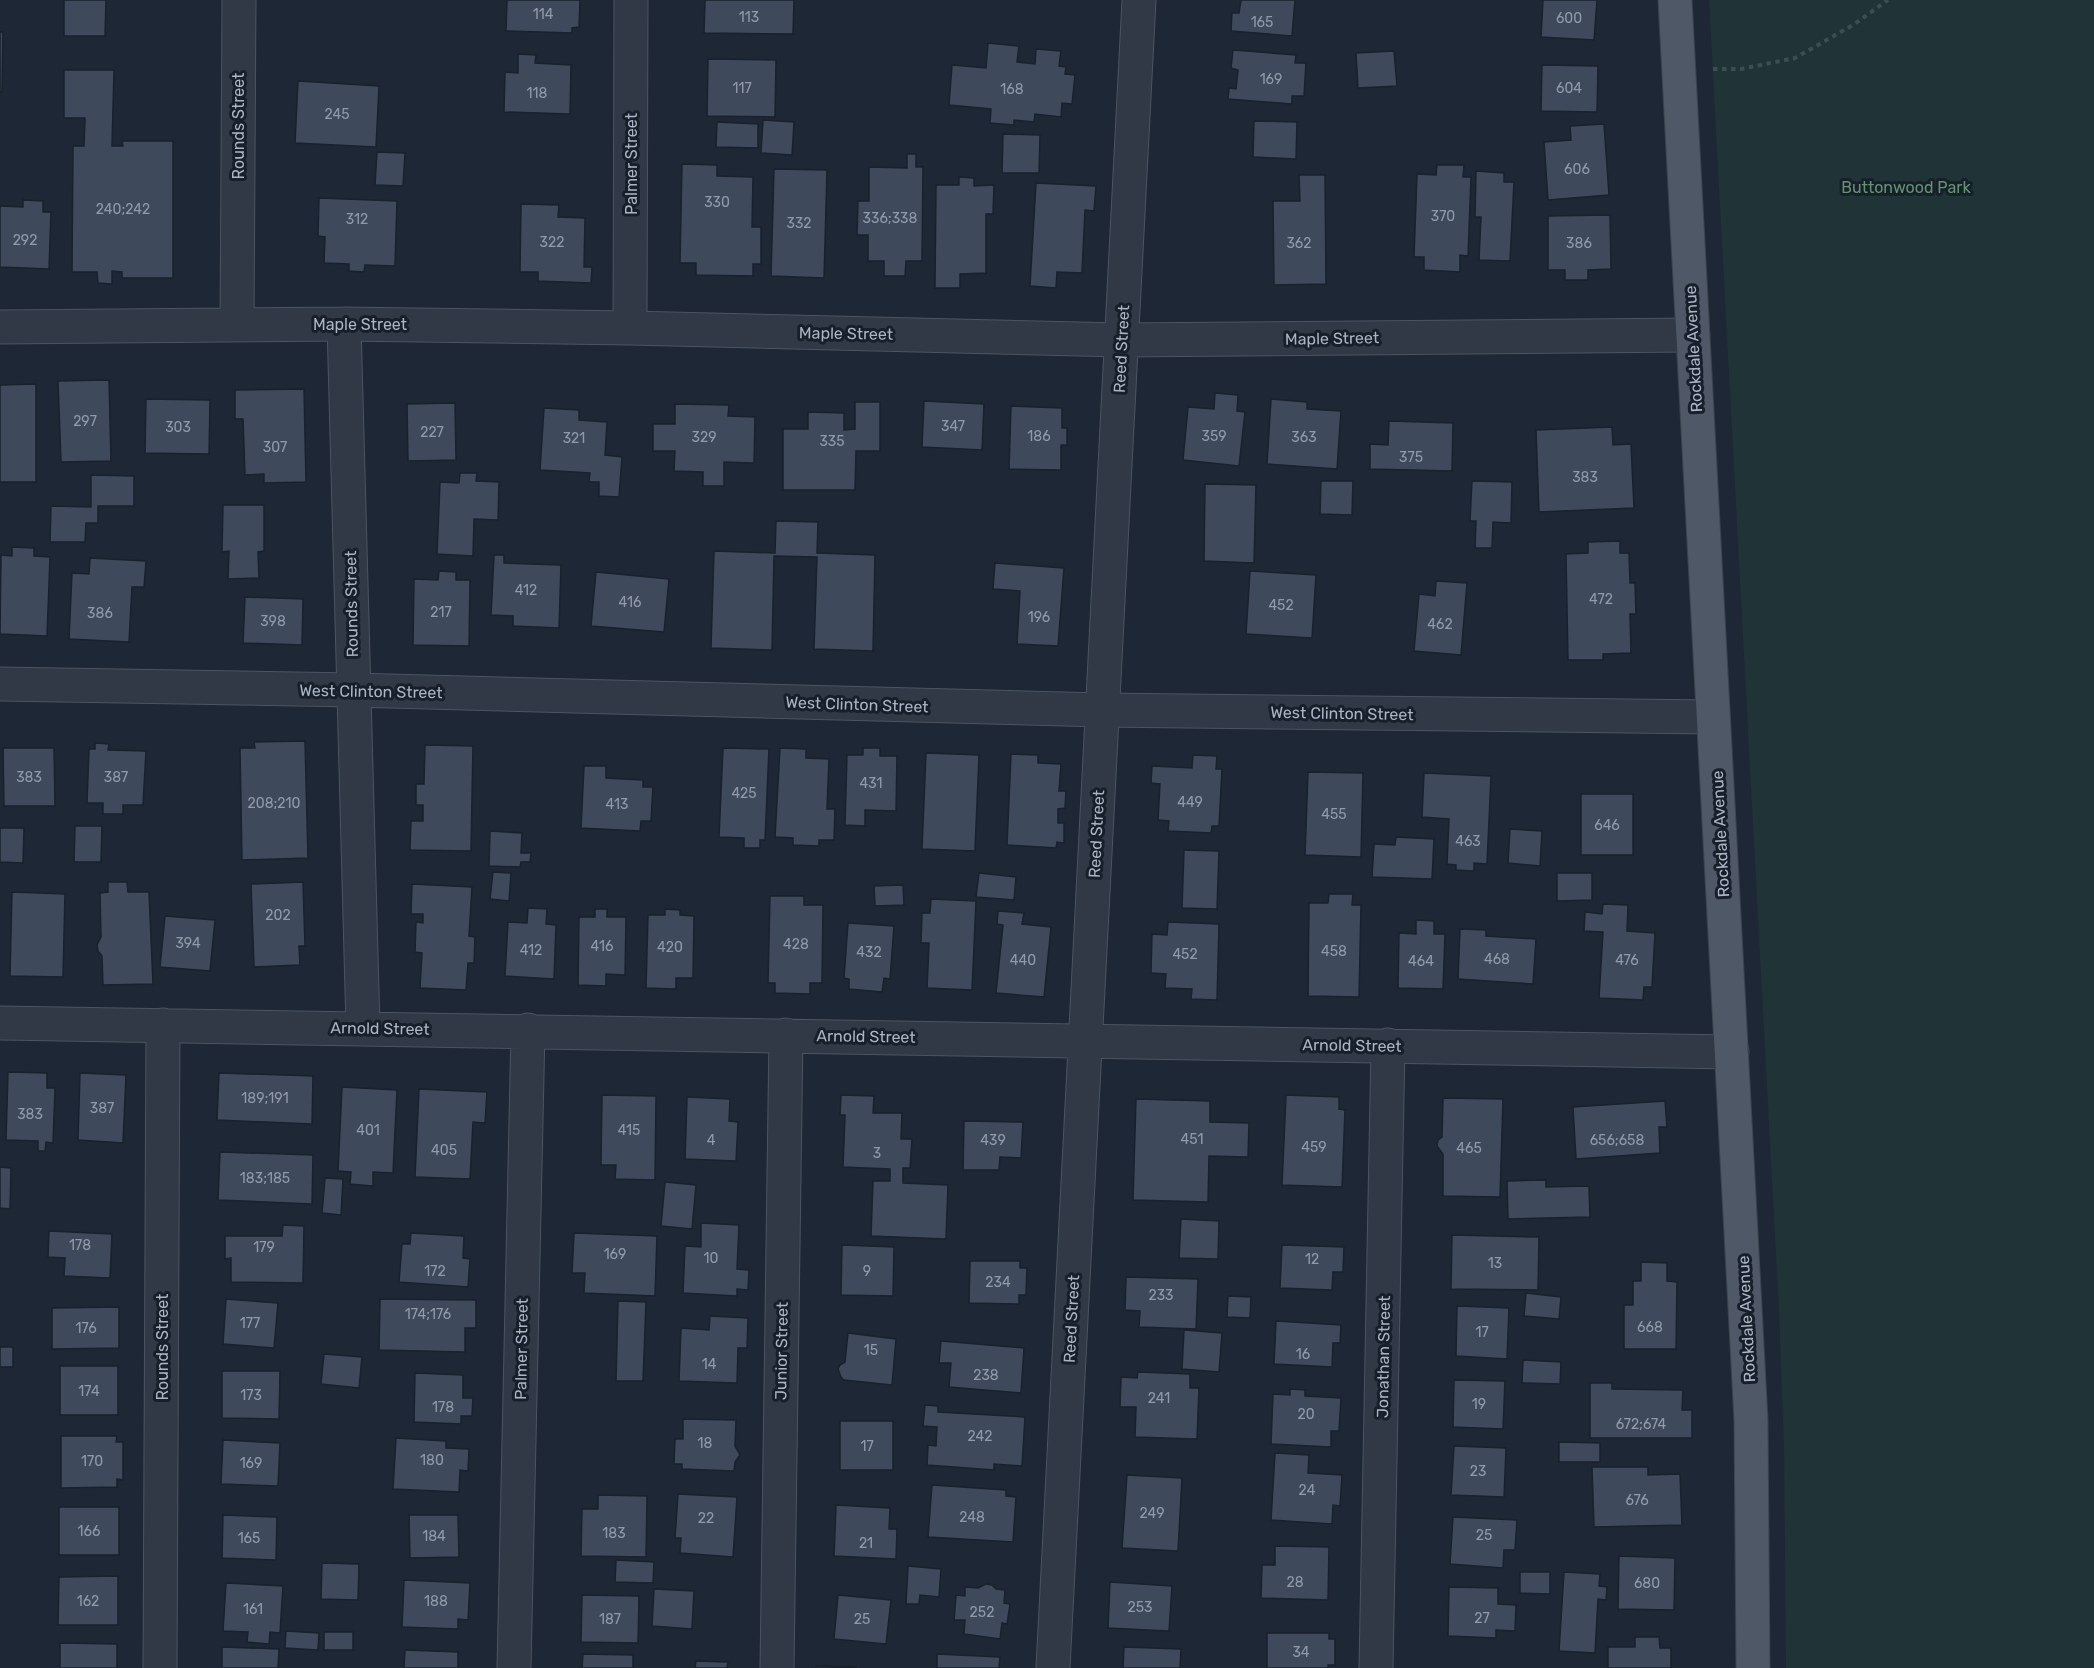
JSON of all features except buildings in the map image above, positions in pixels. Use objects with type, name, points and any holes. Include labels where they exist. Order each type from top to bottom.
[{"type":"main road","name":"Rockdale Avenue","points":[[1675,0],[1751,1420],[1753,1668]]},
{"type":"street","name":"Rounds Street","points":[[237,324],[239,0]]},
{"type":"street","name":"Palmer Street","points":[[630,328],[631,0]]},
{"type":"street","name":"Reed Street","points":[[1053,1668],[1139,0]]},
{"type":"street","name":"Rounds Street","points":[[344,324],[352,690],[363,1028]]},
{"type":"street","name":"Maple Street","points":[[0,327],[344,324],[630,328],[1122,340],[1692,334]]},
{"type":"street","name":"West Clinton Street","points":[[0,684],[352,690],[1102,710],[1713,717]]},
{"type":"street","name":"Arnold Street","points":[[0,1023],[528,1030],[1732,1052]]},
{"type":"street","name":"Rounds Street","points":[[160,1668],[163,1025]]},
{"type":"street","name":"Palmer Street","points":[[514,1668],[528,1030]]},
{"type":"street","name":"Junior Street","points":[[777,1668],[786,1035]]},
{"type":"street","name":"Jonathan Street","points":[[1376,1668],[1389,1046]]},
{"type":"path","points":[[1680,70],[1741,69],[1795,58],[1853,25],[1888,0]]},
{"type":"green space","name":"Buttonwood Park","points":[[1709,0],[2094,0],[2094,1668],[1786,1668],[1784,1449],[1779,1312]]}]
